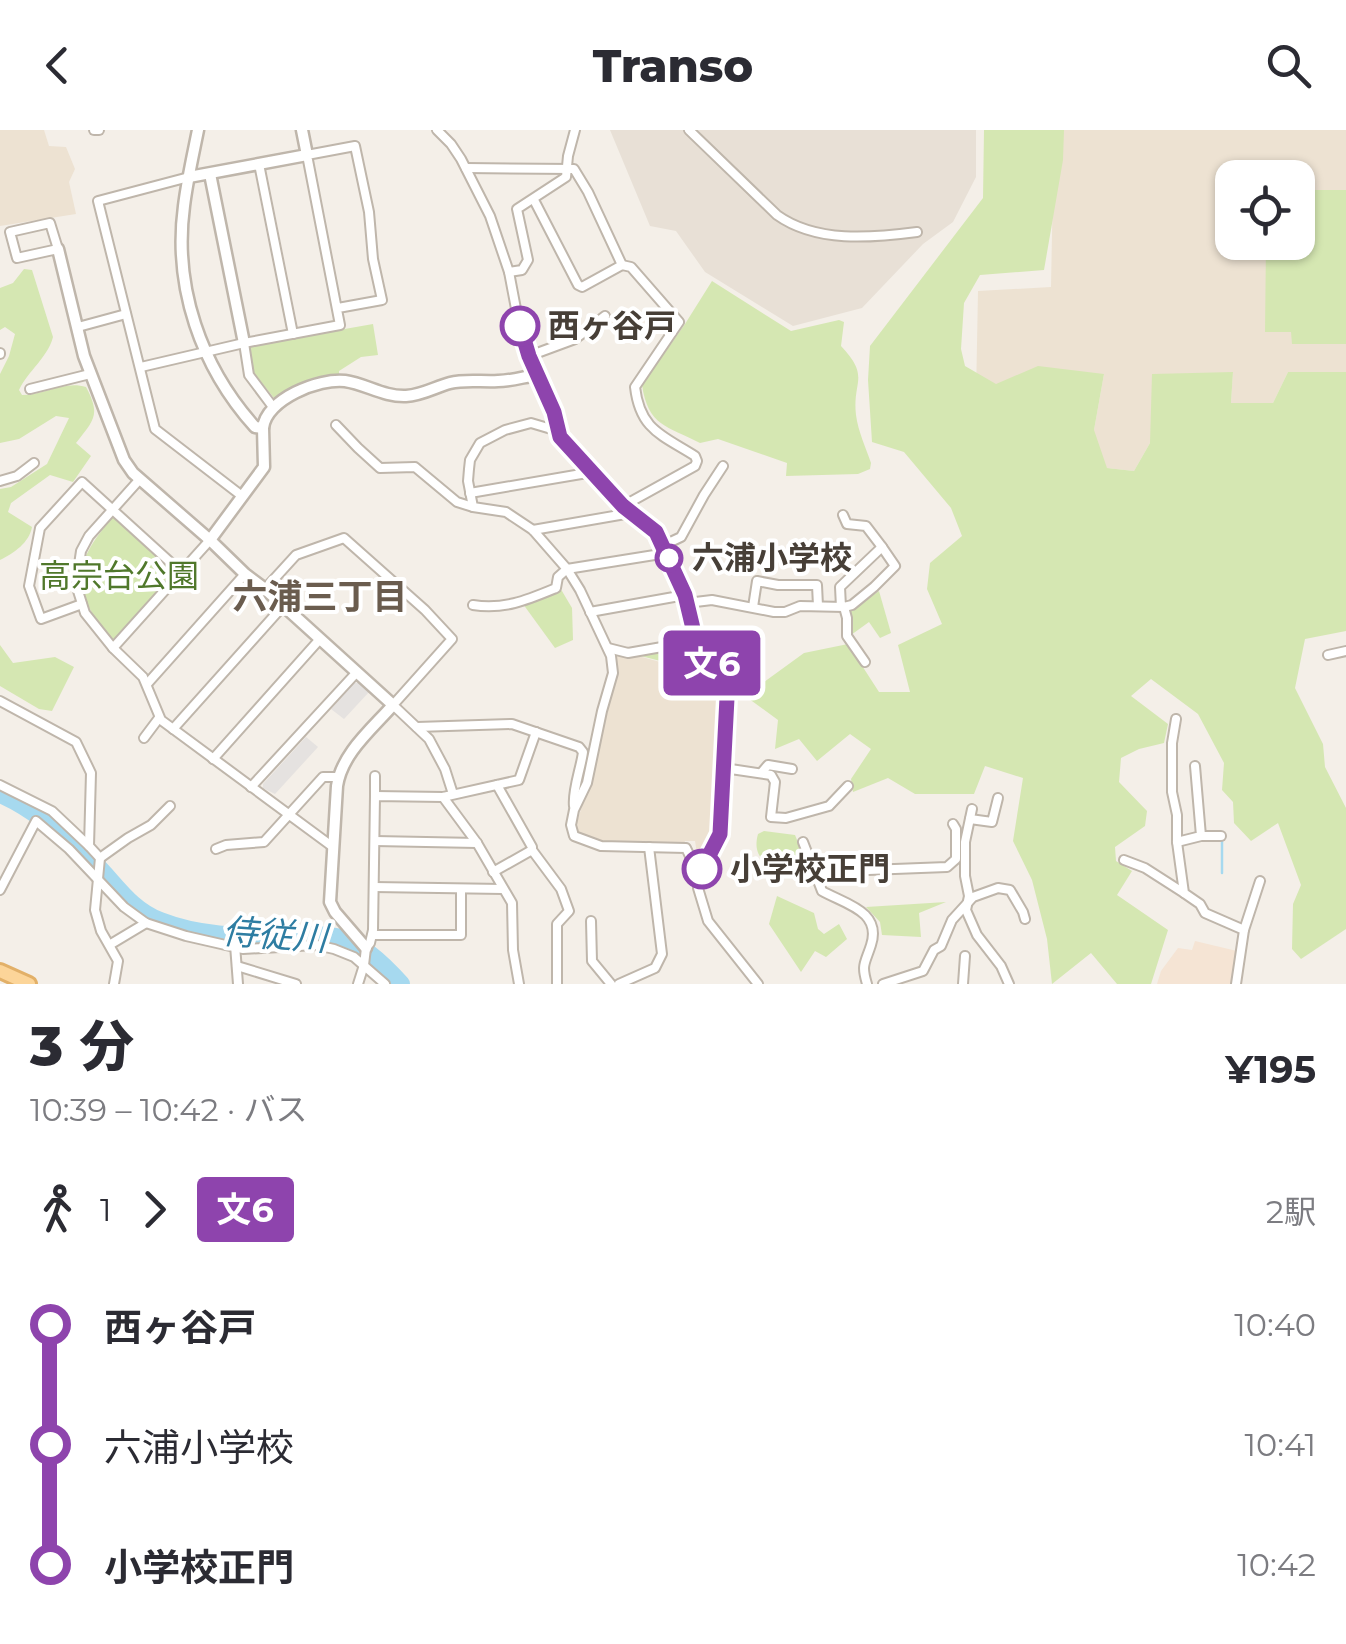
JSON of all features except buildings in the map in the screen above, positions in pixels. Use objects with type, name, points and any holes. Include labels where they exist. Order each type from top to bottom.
[{"type":"main road","points":[[0,971],[29,984]]},
{"type":"street","points":[[198,130],[183,209],[182,256],[188,301],[204,352],[240,410],[255,427],[263,428]]},
{"type":"street","points":[[141,367],[340,325],[302,130]]},
{"type":"street","points":[[437,130],[452,144],[490,216],[509,272],[529,356],[554,412],[558,431],[623,506],[656,532],[686,599],[696,641],[715,667],[727,698],[720,834],[699,875]]},
{"type":"street","points":[[509,272],[522,270],[528,260],[517,209],[561,182],[575,130]]},
{"type":"street","points":[[689,130],[789,224],[830,236],[917,232]]},
{"type":"street","points":[[242,496],[155,429],[98,201],[189,177],[355,146],[382,300],[338,308]]},
{"type":"street","points":[[259,164],[293,334]]},
{"type":"street","points":[[466,168],[574,170],[622,265]]},
{"type":"street","points":[[210,174],[249,375],[273,407]]},
{"type":"street","points":[[534,200],[578,285],[582,288],[622,265],[630,267],[679,322],[635,387],[637,406],[648,426],[697,461],[695,466],[623,506]]},
{"type":"street","points":[[58,250],[17,258],[10,232],[50,223],[58,250],[78,327],[84,356],[90,374],[118,450],[134,474],[417,727],[429,740],[453,794]]},
{"type":"street","points":[[78,327],[126,314]]},
{"type":"street","points":[[529,356],[575,339],[604,316]]},
{"type":"street","points":[[30,389],[90,374]]},
{"type":"street","points":[[113,648],[210,540],[264,468],[263,428],[265,416],[273,407],[292,395],[329,382],[345,381],[384,394],[406,396],[451,382],[502,381],[536,374]]},
{"type":"street","points":[[473,507],[468,481],[470,460],[485,438],[531,423],[558,431]]},
{"type":"street","points":[[336,425],[380,468],[415,468],[457,502],[506,512],[533,530],[567,569],[611,656],[613,672],[587,783],[574,810],[574,836],[601,846],[686,848],[699,875],[700,900],[708,921],[758,984]]},
{"type":"street","points":[[0,482],[34,463]]},
{"type":"street","points":[[472,605],[489,608],[517,604],[556,588],[558,577],[567,569],[665,549],[681,537],[724,466]]},
{"type":"street","points":[[470,494],[593,472]]},
{"type":"street","points":[[140,479],[89,536],[82,551],[77,578],[90,622],[148,684],[159,718],[333,847]]},
{"type":"street","points":[[82,604],[41,619],[29,586],[40,528],[82,482],[181,572]]},
{"type":"street","points":[[533,530],[631,513]]},
{"type":"street","points":[[590,612],[686,599],[774,612],[800,606],[852,605],[895,566],[866,526],[847,524],[843,515]]},
{"type":"street","points":[[265,589],[296,555],[344,538],[452,639],[350,753],[338,777],[330,902],[368,950],[385,984]]},
{"type":"street","points":[[865,662],[848,636],[840,587],[882,548]]},
{"type":"street","points":[[148,684],[245,574]]},
{"type":"street","points":[[753,607],[757,581],[778,586],[817,584],[818,606]]},
{"type":"street","points":[[173,729],[283,606]]},
{"type":"street","points":[[212,759],[320,639]]},
{"type":"street","points":[[606,648],[628,653],[696,641]]},
{"type":"street","points":[[1328,655],[1346,650]]},
{"type":"street","points":[[251,787],[357,672]]},
{"type":"street","points":[[0,701],[76,742],[91,773],[89,846]]},
{"type":"street","points":[[144,738],[159,718]]},
{"type":"street","points":[[1176,720],[1172,743],[1173,804],[1184,893]]},
{"type":"street","points":[[417,727],[512,724],[579,746],[584,752],[572,795],[574,810]]},
{"type":"street","points":[[375,796],[443,796],[519,780],[536,732]]},
{"type":"street","points":[[762,772],[768,765],[792,769]]},
{"type":"street","points":[[1196,766],[1201,836]]},
{"type":"street","points":[[724,768],[771,775],[771,817],[786,818],[829,806],[848,786]]},
{"type":"street","points":[[358,984],[368,950],[374,887],[375,776]]},
{"type":"street","points":[[216,850],[226,845],[264,842],[323,777],[338,777]]},
{"type":"street","points":[[0,784],[52,811],[100,860],[95,910],[118,961],[114,984]]},
{"type":"street","points":[[498,784],[532,850],[561,889],[569,911],[557,924],[556,984]]},
{"type":"street","points":[[443,796],[512,902],[513,950],[519,984]]},
{"type":"street","points":[[998,798],[992,822],[971,814],[965,842],[969,896],[966,910],[977,935],[1001,966],[1009,984]]},
{"type":"street","points":[[100,860],[151,825],[170,806]]},
{"type":"street","points":[[0,890],[36,821],[99,877],[124,907],[146,923],[243,948],[316,945],[345,952],[460,935],[461,888]]},
{"type":"street","points":[[816,872],[947,866],[956,860],[953,824]]},
{"type":"street","points":[[1177,842],[1221,836]]},
{"type":"street","points":[[374,841],[476,843]]},
{"type":"street","points":[[802,842],[822,892],[856,908],[872,922],[872,943],[862,966],[867,984]]},
{"type":"street","points":[[619,984],[655,968],[662,954],[649,847]]},
{"type":"street","points":[[493,872],[532,850]]},
{"type":"street","points":[[1124,860],[1145,868],[1184,893],[1200,904],[1205,914],[1244,930]]},
{"type":"street","points":[[1236,984],[1244,930],[1260,881]]},
{"type":"street","points":[[374,887],[504,889]]},
{"type":"street","points":[[883,984],[923,971],[934,950],[941,946],[952,920],[973,897],[998,888],[1010,890],[1025,920]]},
{"type":"street","points":[[591,920],[592,962],[611,984]]},
{"type":"street","points":[[111,944],[146,923]]},
{"type":"street","points":[[235,945],[238,984]]},
{"type":"street","points":[[963,984],[964,956]]},
{"type":"street","points":[[237,966],[296,984]]},
{"type":"shaded area","points":[[0,130],[44,130],[49,146],[66,147],[75,169],[69,182],[76,214],[0,226]]},
{"type":"shaded area","points":[[610,130],[976,130],[976,177],[953,222],[923,244],[862,308],[793,326],[705,272],[676,231],[650,226]]},
{"type":"shaded area","points":[[1054,130],[1346,130],[1346,372],[1288,372],[1273,403],[1231,403],[1233,372],[1150,443],[1134,471],[1107,468],[1085,458],[1104,374],[976,396],[978,291],[1051,287]]},
{"type":"shaded area","points":[[615,654],[631,654],[711,676],[719,699],[712,835],[698,860],[695,841],[605,843],[578,834],[577,822],[590,781]]},
{"type":"shaded area","points":[[354,683],[369,692],[344,719],[331,709]]},
{"type":"shaded area","points":[[306,737],[318,747],[275,794],[263,788],[263,784]]},
{"type":"shaded area","points":[[1195,941],[1237,951],[1235,984],[1157,984],[1161,971],[1178,948],[1192,950]]},
{"type":"green space","points":[[984,130],[1064,130],[1063,160],[1044,270],[980,275],[964,303],[961,349],[965,366],[996,384],[1038,366],[1104,374],[1094,430],[1107,468],[1134,471],[1150,443],[1152,374],[1233,372],[1231,403],[1273,403],[1288,372],[1346,372],[1346,631],[1305,639],[1295,688],[1323,744],[1325,767],[1346,808],[1346,929],[1301,959],[1292,949],[1293,904],[1301,885],[1278,823],[1251,841],[1234,823],[1233,802],[1222,790],[1224,763],[1198,714],[1151,679],[1131,696],[1168,724],[1164,743],[1121,758],[1119,782],[1147,811],[1145,826],[1115,847],[1116,861],[1132,871],[1117,895],[1168,930],[1151,984],[1117,984],[1091,953],[1052,984],[1047,939],[1032,880],[1013,841],[1023,778],[985,766],[974,794],[915,794],[888,778],[853,792],[851,779],[871,749],[850,734],[817,761],[799,739],[775,749],[778,720],[745,696],[804,653],[848,644],[879,692],[910,692],[898,645],[942,624],[927,589],[930,563],[962,536],[951,508],[904,452],[872,442],[870,346],[983,198]]},
{"type":"green space","points":[[1315,190],[1346,190],[1346,344],[1292,344],[1291,332],[1265,332],[1266,260],[1315,260]]},
{"type":"green space","points":[[24,269],[32,270],[53,337],[19,390],[22,395],[70,385],[86,387],[93,417],[76,443],[91,456],[73,482],[50,475],[11,503],[8,512],[32,527],[24,543],[0,560],[0,489],[11,487],[47,464],[69,418],[56,416],[19,439],[0,443],[0,374],[15,334],[5,327],[0,330],[0,288],[13,283]]},
{"type":"green space","points":[[712,281],[791,331],[844,322],[841,346],[858,373],[856,415],[870,469],[858,474],[786,476],[787,463],[718,439],[700,443],[654,417],[642,385]]},
{"type":"green space","points":[[373,324],[378,355],[361,357],[339,371],[339,378],[274,398],[254,373],[249,346]]},
{"type":"green space","name":"高宗台公園","points":[[113,517],[175,572],[112,641],[89,607],[81,578],[89,550]]},
{"type":"green space","points":[[559,586],[572,608],[573,640],[555,648],[523,604]]},
{"type":"green space","points":[[879,591],[891,633],[880,638],[869,622],[851,635],[850,611]]},
{"type":"green space","points":[[694,644],[711,674],[641,656]]},
{"type":"green space","points":[[0,645],[13,663],[55,657],[74,667],[52,711],[39,709],[0,686]]},
{"type":"green space","points":[[764,831],[795,835],[807,864],[788,868],[763,860],[756,845],[758,834]]},
{"type":"green space","points":[[777,896],[814,913],[818,929],[824,934],[839,924],[847,939],[826,957],[815,951],[801,972],[769,924]]},
{"type":"green space","points":[[946,902],[919,913],[921,937],[882,935],[880,922],[866,907]]},
{"type":"waterway","name":"侍従川","points":[[0,794],[60,833],[149,916],[189,930],[219,934],[341,938],[366,951],[401,984]]},
{"type":"waterway","points":[[1222,839],[1222,873]]},
{"type":"bus line","name":"文6","points":[[520,326],[560,437],[623,506],[656,532],[664,545],[685,595],[696,641],[715,667],[727,698],[720,834],[702,869]]},
{"type":"place","name":"西ヶ谷戸","points":[[520,326]]},
{"type":"place","name":"六浦小学校","points":[[669,558]]},
{"type":"place","name":"小学校正門","points":[[702,869]]},
{"type":"district","name":"六浦三丁目","points":[[320,597]]}]
